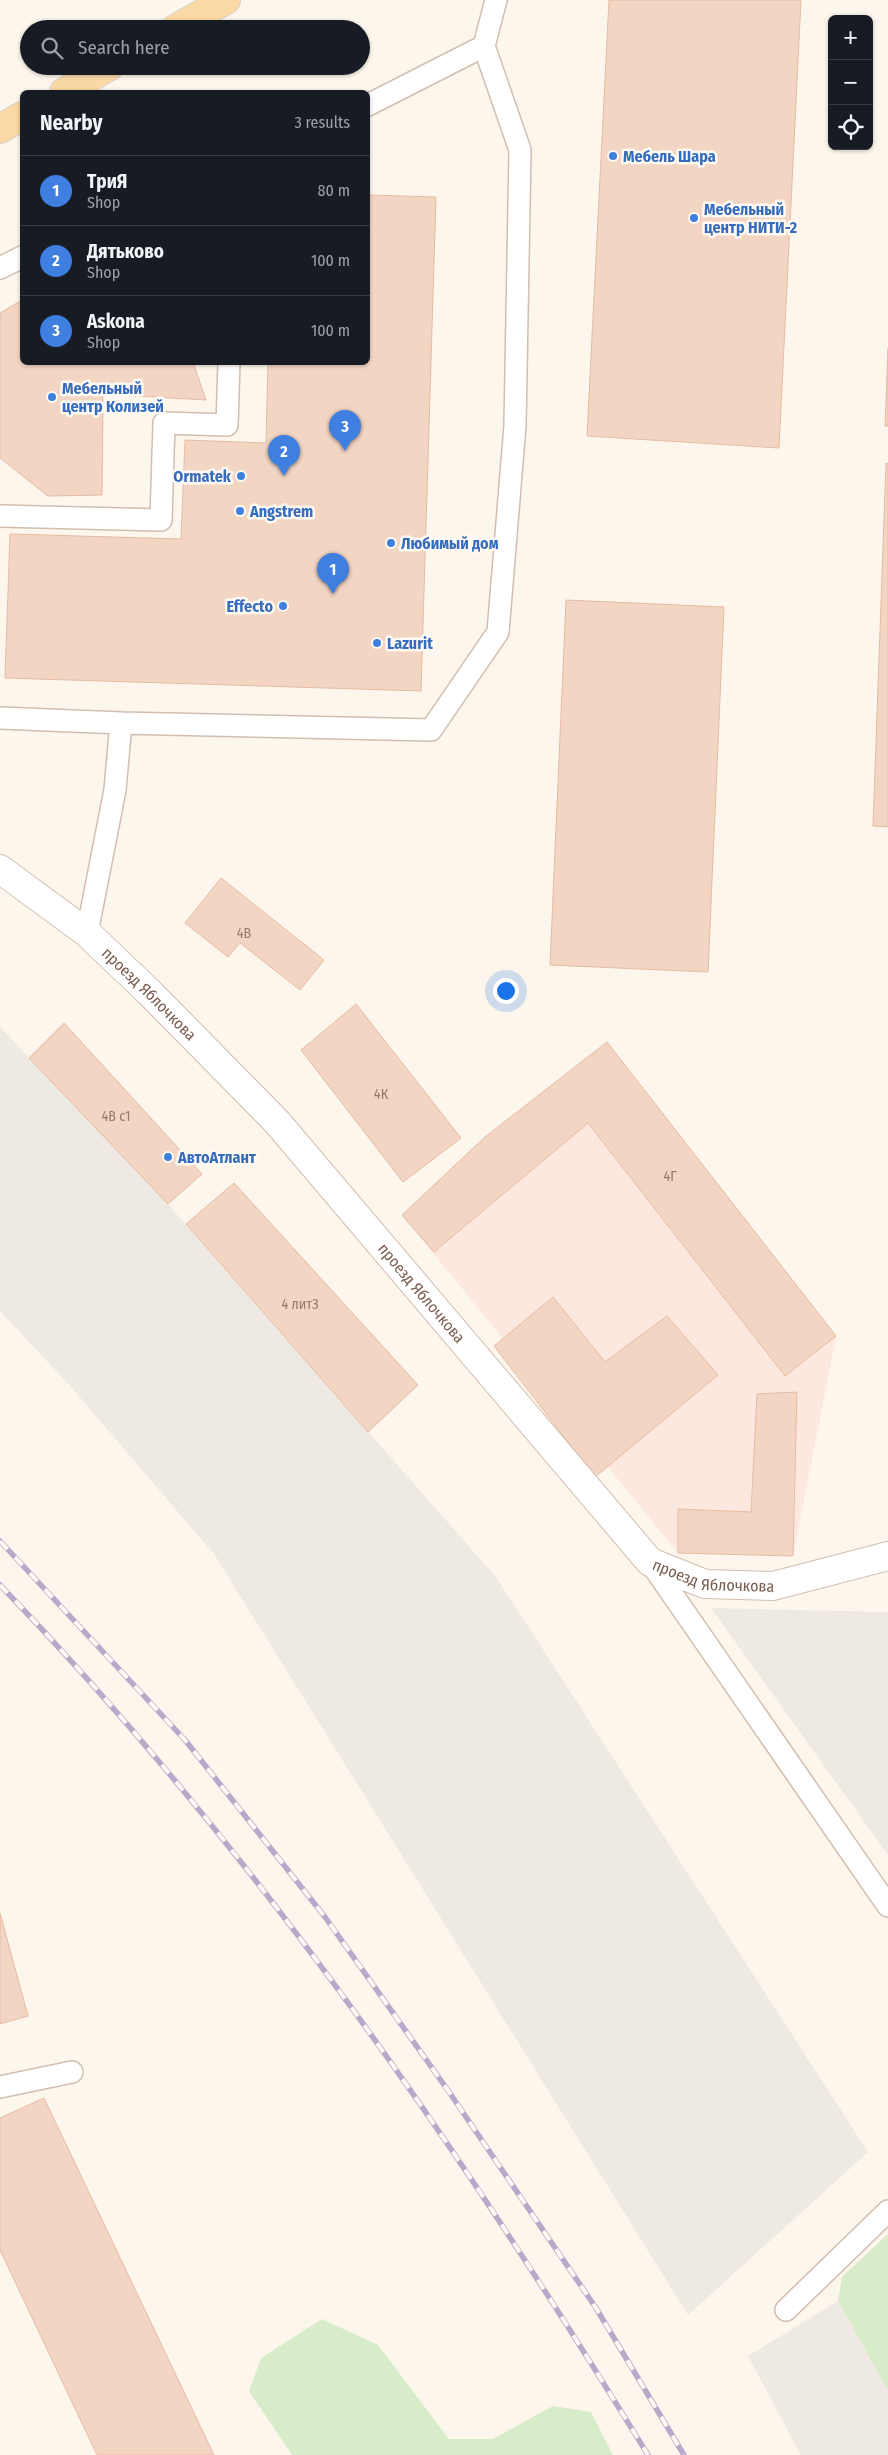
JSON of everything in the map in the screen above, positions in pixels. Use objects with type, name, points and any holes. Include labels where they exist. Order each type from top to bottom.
[{"type":"main road","points":[[191,20],[226,0]]},
{"type":"main road","points":[[68,90],[94,75]]},
{"type":"main road","points":[[0,129],[20,117]]},
{"type":"street","name":"проезд Яблочкова","points":[[0,869],[87,933],[150,993],[277,1122],[650,1562],[705,1584],[773,1586],[888,1556]]},
{"type":"lane","points":[[0,718],[121,723],[431,730],[498,632],[514,426],[520,150],[484,46],[496,0]]},
{"type":"lane","points":[[370,104],[484,46]]},
{"type":"lane","points":[[0,268],[20,258]]},
{"type":"lane","points":[[0,516],[161,520],[164,423],[227,425],[229,365]]},
{"type":"lane","points":[[87,933],[115,790],[121,723]]},
{"type":"lane","points":[[650,1562],[888,1906]]},
{"type":"lane","points":[[0,2087],[72,2072]]},
{"type":"lane","points":[[786,2310],[888,2211]]},
{"type":"shaded area","points":[[0,1027],[151,1185],[496,1577],[868,2152],[688,2315],[214,1554],[72,1388],[0,1311]]},
{"type":"shaded area","points":[[607,1042],[836,1337],[793,1556],[678,1553],[402,1215]]},
{"type":"shaded area","points":[[711,1608],[888,1612],[888,1855]]},
{"type":"shaded area","points":[[838,2301],[888,2389],[888,2455],[801,2455],[748,2356]]},
{"type":"green space","points":[[888,2234],[888,2390],[838,2301],[842,2277]]},
{"type":"green space","points":[[322,2319],[378,2345],[449,2439],[493,2439],[553,2406],[591,2412],[613,2455],[292,2455],[249,2391],[261,2358]]},
{"type":"building","name":"Мебельный центр НИТИ-2","points":[[609,0],[801,0],[779,448],[587,436]]},
{"type":"building","points":[[370,195],[436,197],[421,691],[5,678],[10,534],[181,539],[185,440],[266,443],[268,365],[370,365]]},
{"type":"building","name":"Мебельный центр Колизей","points":[[20,301],[20,365],[194,365],[206,400],[103,394],[102,495],[48,496],[0,458],[0,313]]},
{"type":"building","points":[[888,348],[888,426],[885,426]]},
{"type":"building","points":[[886,463],[888,464],[888,827],[873,826]]},
{"type":"building","points":[[566,600],[724,607],[708,972],[550,965]]},
{"type":"building","points":[[221,878],[324,960],[300,990],[240,943],[228,957],[185,923]]},
{"type":"building","points":[[356,1004],[461,1138],[403,1182],[301,1050]]},
{"type":"building","points":[[64,1023],[202,1174],[168,1204],[29,1058]]},
{"type":"building","points":[[607,1042],[836,1336],[785,1376],[588,1123],[434,1252],[402,1215],[485,1137]]},
{"type":"building","points":[[234,1183],[418,1385],[368,1432],[186,1224]]},
{"type":"building","points":[[553,1297],[605,1362],[667,1316],[718,1375],[595,1477],[494,1346]]},
{"type":"building","points":[[797,1392],[793,1556],[678,1553],[678,1509],[751,1512],[757,1394]]},
{"type":"building","points":[[0,1913],[28,2016],[0,2024]]},
{"type":"building","points":[[44,2098],[214,2455],[97,2455],[0,2250],[0,2118]]},
{"type":"railway","points":[[0,1541],[185,1740],[325,1917],[447,2089],[596,2308],[684,2455]]},
{"type":"railway","points":[[0,1585],[92,1685],[181,1788],[266,1894],[348,2002],[502,2226],[648,2455]]},
{"type":"place","name":"Мебель Шара","points":[[613,156]]},
{"type":"place","name":"Мебельный центр НИТИ-2","points":[[694,218]]},
{"type":"place","name":"Мебельный центр Колизей","points":[[52,397]]},
{"type":"place","name":"Askona","points":[[345,451]]},
{"type":"place","name":"Ormatek","points":[[241,476]]},
{"type":"place","name":"Дятьково","points":[[284,476]]},
{"type":"place","name":"Angstrem","points":[[240,511]]},
{"type":"place","name":"Любимый дом","points":[[391,543]]},
{"type":"place","name":"ТриЯ","points":[[333,594]]},
{"type":"place","name":"Effecto","points":[[283,606]]},
{"type":"place","name":"Lazurit","points":[[377,643]]},
{"type":"place","name":"АвтоАтлант","points":[[168,1157]]}]
